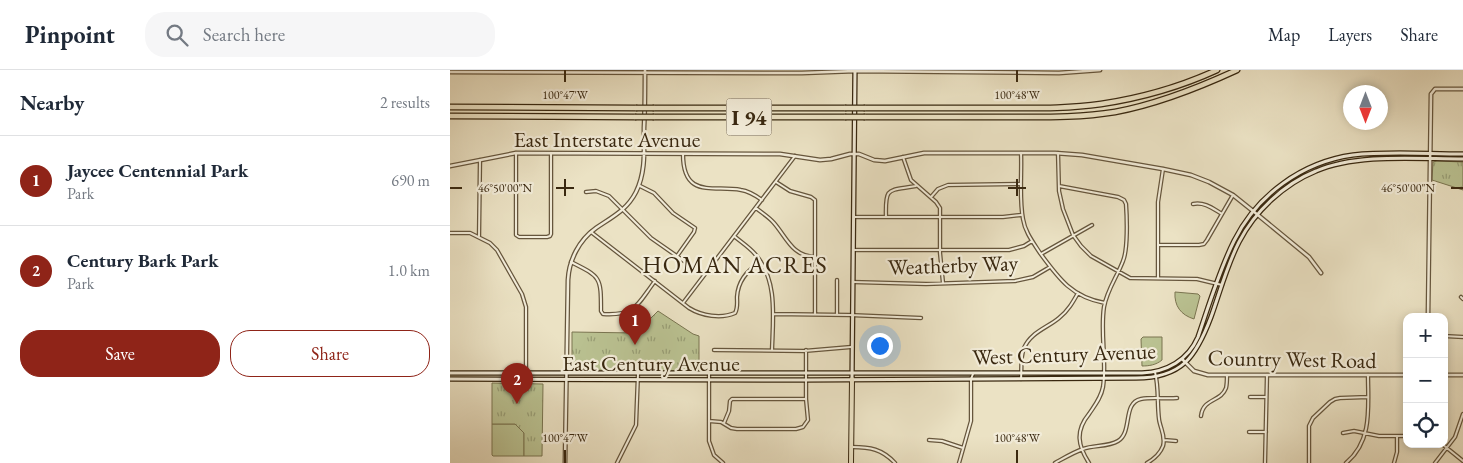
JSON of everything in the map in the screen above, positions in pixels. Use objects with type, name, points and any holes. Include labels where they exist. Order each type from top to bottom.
[{"type":"highway","name":"I 94","points":[[450,107],[1040,108],[1083,106],[1121,101],[1147,95],[1180,85],[1217,70]]},
{"type":"highway","name":"I 94","points":[[450,116],[1081,116],[1114,112],[1167,99],[1237,70]]},
{"type":"main road","points":[[852,463],[856,71]]},
{"type":"main road","name":"West Century Avenue","points":[[852,374],[1142,373],[1155,372],[1169,367],[1182,359],[1197,339],[1234,240],[1254,211],[1270,193],[1286,180],[1323,162],[1347,156],[1368,154],[1463,154]]},
{"type":"main road","name":"West Century Avenue","points":[[852,379],[1156,377],[1172,371],[1185,363],[1195,352],[1201,342],[1238,244],[1258,214],[1275,196],[1308,174],[1331,165],[1370,159],[1463,159]]},
{"type":"main road","name":"East Century Avenue","points":[[450,373],[852,374]]},
{"type":"main road","name":"East Century Avenue","points":[[450,379],[852,379]]},
{"type":"street","points":[[450,72],[1099,70]]},
{"type":"street","points":[[565,463],[568,280],[571,262],[580,244],[591,232],[624,209],[634,196],[639,185],[644,153],[645,71]]},
{"type":"street","points":[[1428,313],[1431,94],[1433,90],[1437,89],[1463,89]]},
{"type":"street","points":[[516,153],[516,236],[550,236],[551,153]]},
{"type":"street","name":"East Interstate Avenue","points":[[450,166],[516,153],[780,154],[820,160],[855,154]]},
{"type":"street","points":[[682,153],[685,172],[690,180],[697,185],[708,189],[744,190],[762,200]]},
{"type":"street","points":[[855,154],[882,161],[924,153],[1058,153],[1075,154],[1181,172],[1215,184],[1233,195],[1309,257],[1321,273]]},
{"type":"street","points":[[1022,153],[1022,215],[1026,230],[1032,241],[1062,282],[1090,300],[1105,303]]},
{"type":"street","points":[[1058,153],[1062,209],[1073,235],[1080,246],[1091,256],[1132,278],[1197,278],[1222,285]]},
{"type":"street","points":[[683,303],[796,156]]},
{"type":"street","points":[[903,157],[909,176],[916,186],[931,197],[939,206],[943,284]]},
{"type":"street","points":[[479,236],[480,160]]},
{"type":"street","points":[[1158,278],[1158,202],[1163,169]]},
{"type":"street","points":[[776,182],[790,191],[811,196],[815,200],[814,314]]},
{"type":"street","points":[[931,197],[941,187],[951,184],[1022,184]]},
{"type":"street","points":[[639,185],[654,193],[673,213],[695,228],[677,256]]},
{"type":"street","points":[[886,217],[886,198],[888,193],[916,186]]},
{"type":"street","points":[[1059,186],[1118,196],[1125,202],[1126,207],[1126,252],[1108,291],[1105,303],[1103,320],[1104,378],[1102,392],[1100,399],[1086,417],[1080,437],[1082,450],[1089,463]]},
{"type":"street","points":[[586,192],[594,190],[612,198],[651,238],[704,275]]},
{"type":"street","points":[[1158,245],[1204,244],[1233,195]]},
{"type":"street","points":[[1193,204],[1205,204],[1222,214]]},
{"type":"street","points":[[756,208],[772,221],[793,249],[804,255],[815,257]]},
{"type":"street","points":[[854,217],[1002,217],[1022,215]]},
{"type":"street","points":[[1041,254],[1092,225]]},
{"type":"street","points":[[591,232],[683,303],[702,314],[734,314],[737,310],[738,292],[742,279],[749,270],[761,262]]},
{"type":"street","points":[[450,233],[479,236],[495,247],[524,300],[526,309],[526,379]]},
{"type":"street","points":[[734,236],[749,248],[761,262],[771,285],[773,314],[772,350]]},
{"type":"street","points":[[854,250],[1009,250],[1024,246],[1032,241]]},
{"type":"street","points":[[571,262],[592,272],[597,278],[601,285],[601,310],[603,314],[622,314],[630,311],[656,282]]},
{"type":"street","name":"Weatherby Way","points":[[853,282],[943,284],[1022,280],[1040,274],[1050,267]]},
{"type":"street","points":[[837,280],[837,314]]},
{"type":"street","points":[[1021,379],[1023,353],[1029,339],[1036,332],[1062,316],[1078,293]]},
{"type":"street","points":[[773,314],[837,314],[921,318]]},
{"type":"street","points":[[1448,336],[1463,337]]},
{"type":"street","points":[[714,350],[806,350],[853,347]]},
{"type":"street","points":[[709,421],[718,421],[737,429],[798,429],[804,426],[808,420],[806,350]]},
{"type":"street","name":"Country West Road","points":[[1182,359],[1194,371],[1201,374],[1403,375]]},
{"type":"street","points":[[1147,463],[1159,454],[1164,440],[1159,421],[1155,372]]},
{"type":"street","points":[[617,463],[636,425],[638,374]]},
{"type":"street","points":[[709,374],[710,444],[716,458],[722,463]]},
{"type":"street","points":[[959,463],[971,416],[973,374]]},
{"type":"street","points":[[1201,416],[1204,405],[1221,395],[1224,391],[1227,375]]},
{"type":"street","points":[[1265,463],[1267,375]]},
{"type":"street","points":[[1346,463],[1360,447],[1366,433],[1368,375]]},
{"type":"street","points":[[1448,375],[1463,375]]},
{"type":"street","points":[[1250,397],[1266,397]]},
{"type":"street","points":[[1055,463],[1082,450],[1119,440],[1124,434],[1134,403],[1142,399],[1177,398]]},
{"type":"street","points":[[1309,463],[1309,426],[1313,418],[1335,399],[1368,398]]},
{"type":"street","points":[[724,423],[732,399],[806,399]]},
{"type":"street","points":[[1448,447],[1456,435],[1463,414]]},
{"type":"street","points":[[1343,433],[1351,431],[1379,436],[1403,436]]},
{"type":"street","points":[[1249,432],[1266,432]]},
{"type":"street","points":[[1394,463],[1398,449],[1398,436]]},
{"type":"street","points":[[930,440],[942,441],[964,448]]},
{"type":"street","points":[[1164,440],[1176,441]]},
{"type":"street","points":[[852,447],[877,449],[887,455],[893,462]]},
{"type":"street","points":[[1435,463],[1447,448],[1463,461]]},
{"type":"green space","points":[[1433,162],[1463,162],[1463,190],[1432,180]]},
{"type":"green space","points":[[1175,292],[1198,294],[1200,296],[1194,319],[1185,315],[1179,309]]},
{"type":"green space","points":[[658,311],[699,336],[699,371],[572,370],[572,332],[636,333]]},
{"type":"green space","points":[[1143,337],[1162,337],[1162,360],[1152,365],[1142,366],[1141,339]]},
{"type":"green space","points":[[492,383],[543,384],[542,456],[524,456],[524,433],[515,424],[492,424]]},
{"type":"green space","points":[[492,424],[515,424],[524,433],[524,456],[492,455]]},
{"type":"place","name":"Jaycee Centennial Park","points":[[635,345]]},
{"type":"place","name":"Century Bark Park","points":[[517,404]]},
{"type":"district","name":"HOMAN ACRES","points":[[735,264]]}]
